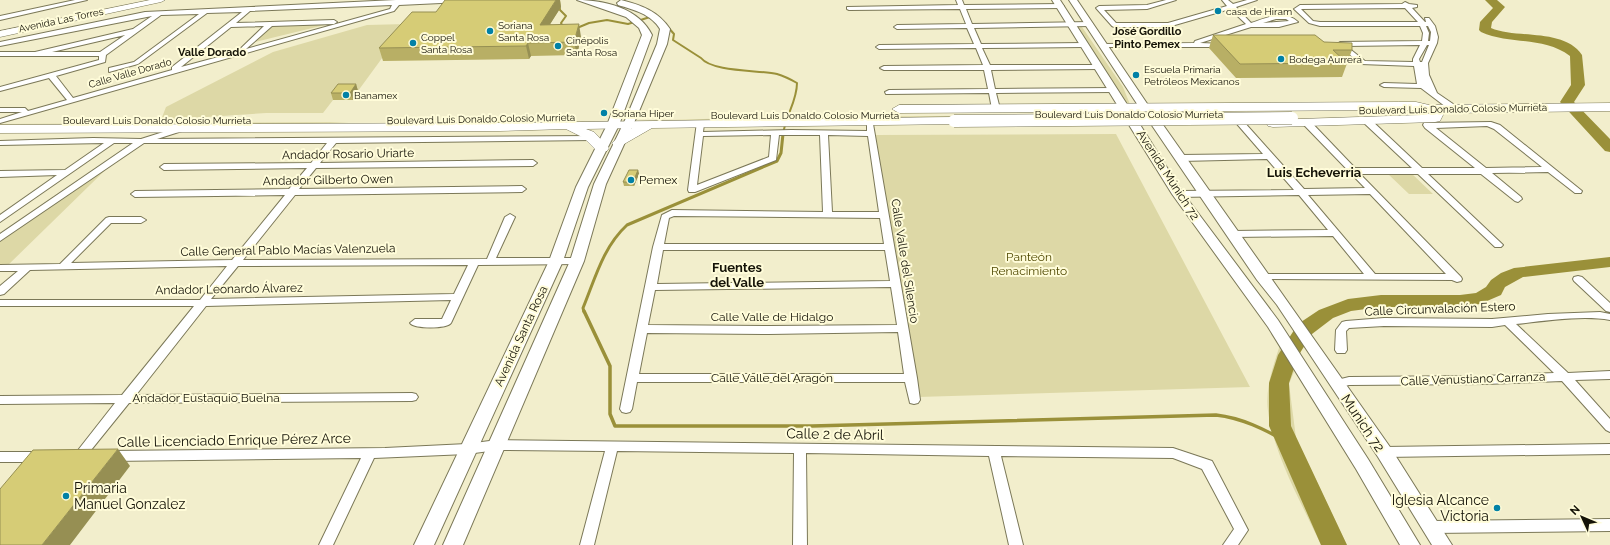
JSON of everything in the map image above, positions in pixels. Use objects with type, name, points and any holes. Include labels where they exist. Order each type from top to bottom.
[{"type":"highway","points":[[797,121],[819,111],[1399,106],[1416,106],[1429,117]]},
{"type":"highway","name":"Boulevard Luis Donaldo Colosio Murrieta","points":[[1429,117],[1453,108],[1535,107],[1589,110],[1610,113]]},
{"type":"highway","name":"Boulevard Luis Donaldo Colosio Murrieta","points":[[0,129],[484,128],[567,125],[622,121],[699,129],[777,125],[797,121],[1290,115],[1429,117],[1550,113],[1610,107]]},
{"type":"highway","name":"Avenida Múnich 72","points":[[1145,108],[1157,124]]},
{"type":"highway","points":[[1181,108],[1171,111],[1171,115],[1179,121],[1189,124]]},
{"type":"highway","points":[[1081,109],[1096,117],[1094,122],[1086,125]]},
{"type":"highway","name":"Avenida Múnich 72","points":[[1125,109],[1135,125]]},
{"type":"highway","points":[[797,121],[812,126],[871,130],[1086,125],[1241,124],[1367,121],[1429,117]]},
{"type":"highway","name":"Boulevard Luis Donaldo Colosio Murrieta","points":[[0,121],[622,121],[777,125]]},
{"type":"highway","points":[[619,142],[630,134],[654,124]]},
{"type":"highway","points":[[567,125],[597,143]]},
{"type":"main road","name":"Avenida Santa Rosa","points":[[453,545],[577,261],[600,184],[619,142],[622,121],[647,35],[645,27],[641,22],[633,17],[581,0]]},
{"type":"main road","name":"Avenida Santa Rosa","points":[[424,545],[467,449],[556,261],[597,143],[622,121],[662,44],[665,29],[660,20],[651,14],[611,0]]},
{"type":"main road","name":"Avenida Múnich 72","points":[[1073,0],[1145,108]]},
{"type":"main road","name":"Avenida Múnich 72","points":[[1058,3],[1125,109]]},
{"type":"main road","name":"Avenida Múnich 72","points":[[1157,124],[1206,193],[1262,277],[1282,302]]},
{"type":"main road","name":"Avenida Múnich 72","points":[[1135,125],[1178,194],[1273,324]]},
{"type":"main road","name":"Munich 72","points":[[1282,302],[1384,452],[1432,526],[1442,545]]},
{"type":"main road","name":"Munich 72","points":[[1273,324],[1362,464],[1410,545]]},
{"type":"street","points":[[0,18],[66,0]]},
{"type":"street","points":[[0,18],[84,0]]},
{"type":"street","name":"Avenida Las Torres","points":[[0,34],[161,0]]},
{"type":"street","name":"Avenida Las Torres","points":[[0,44],[129,16],[160,13],[248,10],[398,1],[462,0]]},
{"type":"street","points":[[959,0],[987,67],[996,109]]},
{"type":"street","points":[[1173,0],[1148,7],[1099,7],[1114,25],[1164,25],[1254,0]]},
{"type":"street","points":[[1188,45],[1250,24],[1282,16],[1292,19],[1295,22],[1279,25],[1250,24],[1225,0]]},
{"type":"street","points":[[1400,0],[1415,6],[1434,29],[1434,43],[1425,64],[1429,86],[1434,95]]},
{"type":"street","name":"Calle Valle Dorado","points":[[0,121],[71,100],[119,78],[172,72],[392,10],[398,1]]},
{"type":"street","points":[[849,8],[962,7],[1058,3]]},
{"type":"street","points":[[1407,3],[1298,8],[1311,22],[1320,24],[1430,24]]},
{"type":"street","points":[[1407,3],[1422,23],[1426,33],[1425,42],[1416,59],[1420,85],[1453,108]]},
{"type":"street","points":[[172,72],[248,10]]},
{"type":"street","points":[[0,54],[35,54],[103,58],[119,78],[136,63],[206,11]]},
{"type":"street","points":[[0,89],[51,75],[103,58],[160,13]]},
{"type":"street","points":[[229,26],[352,21]]},
{"type":"street","points":[[237,54],[270,24]]},
{"type":"street","points":[[897,27],[1090,24]]},
{"type":"street","points":[[35,54],[138,29]]},
{"type":"street","points":[[1425,64],[1363,63],[1350,54],[1340,44],[1434,43]]},
{"type":"street","points":[[880,47],[1084,45]]},
{"type":"street","points":[[1105,46],[1234,45]]},
{"type":"street","points":[[884,68],[1098,67]]},
{"type":"street","points":[[51,75],[71,100]]},
{"type":"street","points":[[1384,85],[1429,86]]},
{"type":"street","points":[[889,92],[1113,90]]},
{"type":"street","points":[[0,110],[37,110]]},
{"type":"street","points":[[1429,117],[1488,124],[1497,127],[1578,191]]},
{"type":"street","points":[[1429,117],[1518,199]]},
{"type":"street","points":[[797,121],[824,133],[871,130]]},
{"type":"street","points":[[1367,121],[1498,245]]},
{"type":"street","points":[[1262,277],[1456,278],[1307,122]]},
{"type":"street","points":[[1241,124],[1301,192],[1372,277]]},
{"type":"street","points":[[699,129],[691,189],[773,158],[777,125]]},
{"type":"street","points":[[0,219],[113,140],[116,134],[106,128]]},
{"type":"street","points":[[0,238],[142,141],[179,129]]},
{"type":"street","name":"Calle Valle del Silencio","points":[[871,130],[914,400]]},
{"type":"street","points":[[824,133],[828,214]]},
{"type":"street","points":[[0,143],[113,140],[597,143]]},
{"type":"street","points":[[79,457],[290,192],[333,141]]},
{"type":"street","points":[[1181,158],[1268,156]]},
{"type":"street","name":"Andador Rosario Uriarte","points":[[164,167],[533,163]]},
{"type":"street","points":[[1355,171],[1422,172],[1550,169]]},
{"type":"street","points":[[0,174],[68,172]]},
{"type":"street","name":"Andador Gilberto Owen","points":[[135,194],[522,189]]},
{"type":"street","points":[[1178,194],[1374,191]]},
{"type":"street","points":[[626,409],[664,217],[668,214],[884,214]]},
{"type":"street","points":[[490,262],[510,217]]},
{"type":"street","points":[[63,266],[109,220],[141,220]]},
{"type":"street","points":[[1233,234],[1335,233]]},
{"type":"street","points":[[658,247],[889,247]]},
{"type":"street","name":"Calle General Pablo Macías Valenzuela","points":[[0,268],[233,263],[577,261]]},
{"type":"street","points":[[415,323],[446,323],[474,262]]},
{"type":"street","points":[[0,292],[28,267]]},
{"type":"street","points":[[1578,279],[1610,309]]},
{"type":"street","points":[[650,287],[896,284]]},
{"type":"street","name":"Andador Leonardo Álvarez","points":[[0,304],[202,303],[458,297]]},
{"type":"street","name":"Calle Circunvalación Estero","points":[[1341,350],[1341,330],[1346,325],[1384,322],[1492,323],[1548,317],[1600,315],[1610,317]]},
{"type":"street","points":[[1507,321],[1564,376],[1610,427]]},
{"type":"street","name":"Calle Valle de Hidalgo","points":[[642,329],[769,330],[903,328]]},
{"type":"street","name":"Calle Venustiano Carranza","points":[[1337,384],[1349,381],[1485,380],[1610,375]]},
{"type":"street","name":"Calle Valle del Aragón","points":[[632,378],[911,378]]},
{"type":"street","name":"Andador Eustaquio Buelna","points":[[0,400],[412,397]]},
{"type":"street","name":"Calle 2 de Abril","points":[[467,449],[497,445],[1173,453],[1207,465],[1241,530],[1230,545]]},
{"type":"street","points":[[587,545],[612,447]]},
{"type":"street","points":[[800,448],[800,545]]},
{"type":"street","name":"Calle Licenciado Enrique Pérez Arce","points":[[0,457],[370,453],[467,449]]},
{"type":"street","points":[[1384,452],[1610,449]]},
{"type":"street","points":[[994,451],[1016,545]]},
{"type":"street","points":[[326,545],[370,453]]},
{"type":"street","points":[[1432,526],[1610,525]]},
{"type":"green space","points":[[337,22],[251,43],[267,26]]},
{"type":"green space","points":[[407,24],[358,91],[340,91],[323,113],[266,113],[161,120],[166,107],[273,52],[367,25]]},
{"type":"green space","points":[[1075,27],[1082,27],[1123,87],[1131,107],[1129,108]]},
{"type":"green space","points":[[1091,115],[633,121],[775,117]]},
{"type":"green space","points":[[513,121],[576,123],[382,123]]},
{"type":"green space","points":[[349,122],[291,125],[0,128],[0,124]]},
{"type":"green space","name":"Panteón Renacimiento","points":[[1116,134],[1250,387],[918,397],[875,135]]},
{"type":"green space","points":[[133,143],[6,267],[0,267],[0,234]]},
{"type":"green space","points":[[1411,173],[1433,194],[1409,194],[1388,174]]},
{"type":"green space","points":[[1305,329],[1300,357],[1289,384],[1296,438],[1347,545],[1321,545],[1282,462],[1271,427],[1267,403],[1270,378],[1280,345]]},
{"type":"building","points":[[445,0],[556,0],[540,25],[579,24],[574,42],[528,43],[526,46],[379,48],[412,12],[436,12]]},
{"type":"building","points":[[1213,35],[1315,35],[1324,42],[1352,43],[1352,50],[1333,50],[1347,63],[1240,64]]},
{"type":"building","points":[[338,84],[356,84],[350,93],[331,93]]},
{"type":"building","points":[[629,170],[638,170],[633,182],[623,182]]},
{"type":"building","name":"Primaria Manuel Gonzalez","points":[[118,449],[42,545],[0,545],[0,489],[33,450]]},
{"type":"waterway","points":[[559,0],[560,10],[566,16],[561,23],[564,28]]},
{"type":"waterway","points":[[1490,0],[1499,7],[1486,22],[1485,30],[1501,35],[1541,39],[1560,45],[1576,55],[1578,85],[1567,102],[1610,148]]},
{"type":"waterway","points":[[577,28],[589,23],[607,20],[628,24],[650,17],[652,18]]},
{"type":"waterway","points":[[667,26],[674,34],[673,40],[707,63],[736,70],[777,74],[797,83],[795,96],[783,135]]},
{"type":"waterway","points":[[584,312],[583,308],[600,264],[612,243],[627,225],[777,161],[781,153],[783,134]]},
{"type":"waterway","points":[[1334,545],[1280,426],[1279,383],[1288,355],[1305,329],[1326,314],[1348,305],[1381,301],[1460,301],[1480,298],[1494,291],[1497,284],[1507,277],[1520,272],[1610,262]]},
{"type":"waterway","points":[[584,311],[610,366],[610,414],[615,426],[812,426],[1216,415],[1226,416],[1253,425],[1287,442]]},
{"type":"place","name":"casa de Hiram","points":[[1218,11]]},
{"type":"place","name":"Soriana Santa Rosa","points":[[490,31]]},
{"type":"place","name":"Coppel Santa Rosa","points":[[413,43]]},
{"type":"place","name":"Cinépolis Santa Rosa","points":[[558,46]]},
{"type":"place","name":"Bodega Aurrerá","points":[[1281,59]]},
{"type":"place","name":"Escuela Primaria Petróleos Mexicanos","points":[[1136,75]]},
{"type":"place","name":"Banamex","points":[[346,95]]},
{"type":"place","name":"Soriana Hiper","points":[[604,113]]},
{"type":"place","name":"Pemex","points":[[631,180]]},
{"type":"place","name":"Primaria Manuel Gonzalez","points":[[66,496]]},
{"type":"place","name":"Iglesia Alcance Victoria","points":[[1497,508]]},
{"type":"district","name":"José Gordillo Pinto Pemex","points":[[1147,37]]},
{"type":"district","name":"Valle Dorado","points":[[212,52]]},
{"type":"district","name":"Luis Echeverria","points":[[1314,172]]},
{"type":"district","name":"Fuentes del Valle","points":[[737,274]]}]
